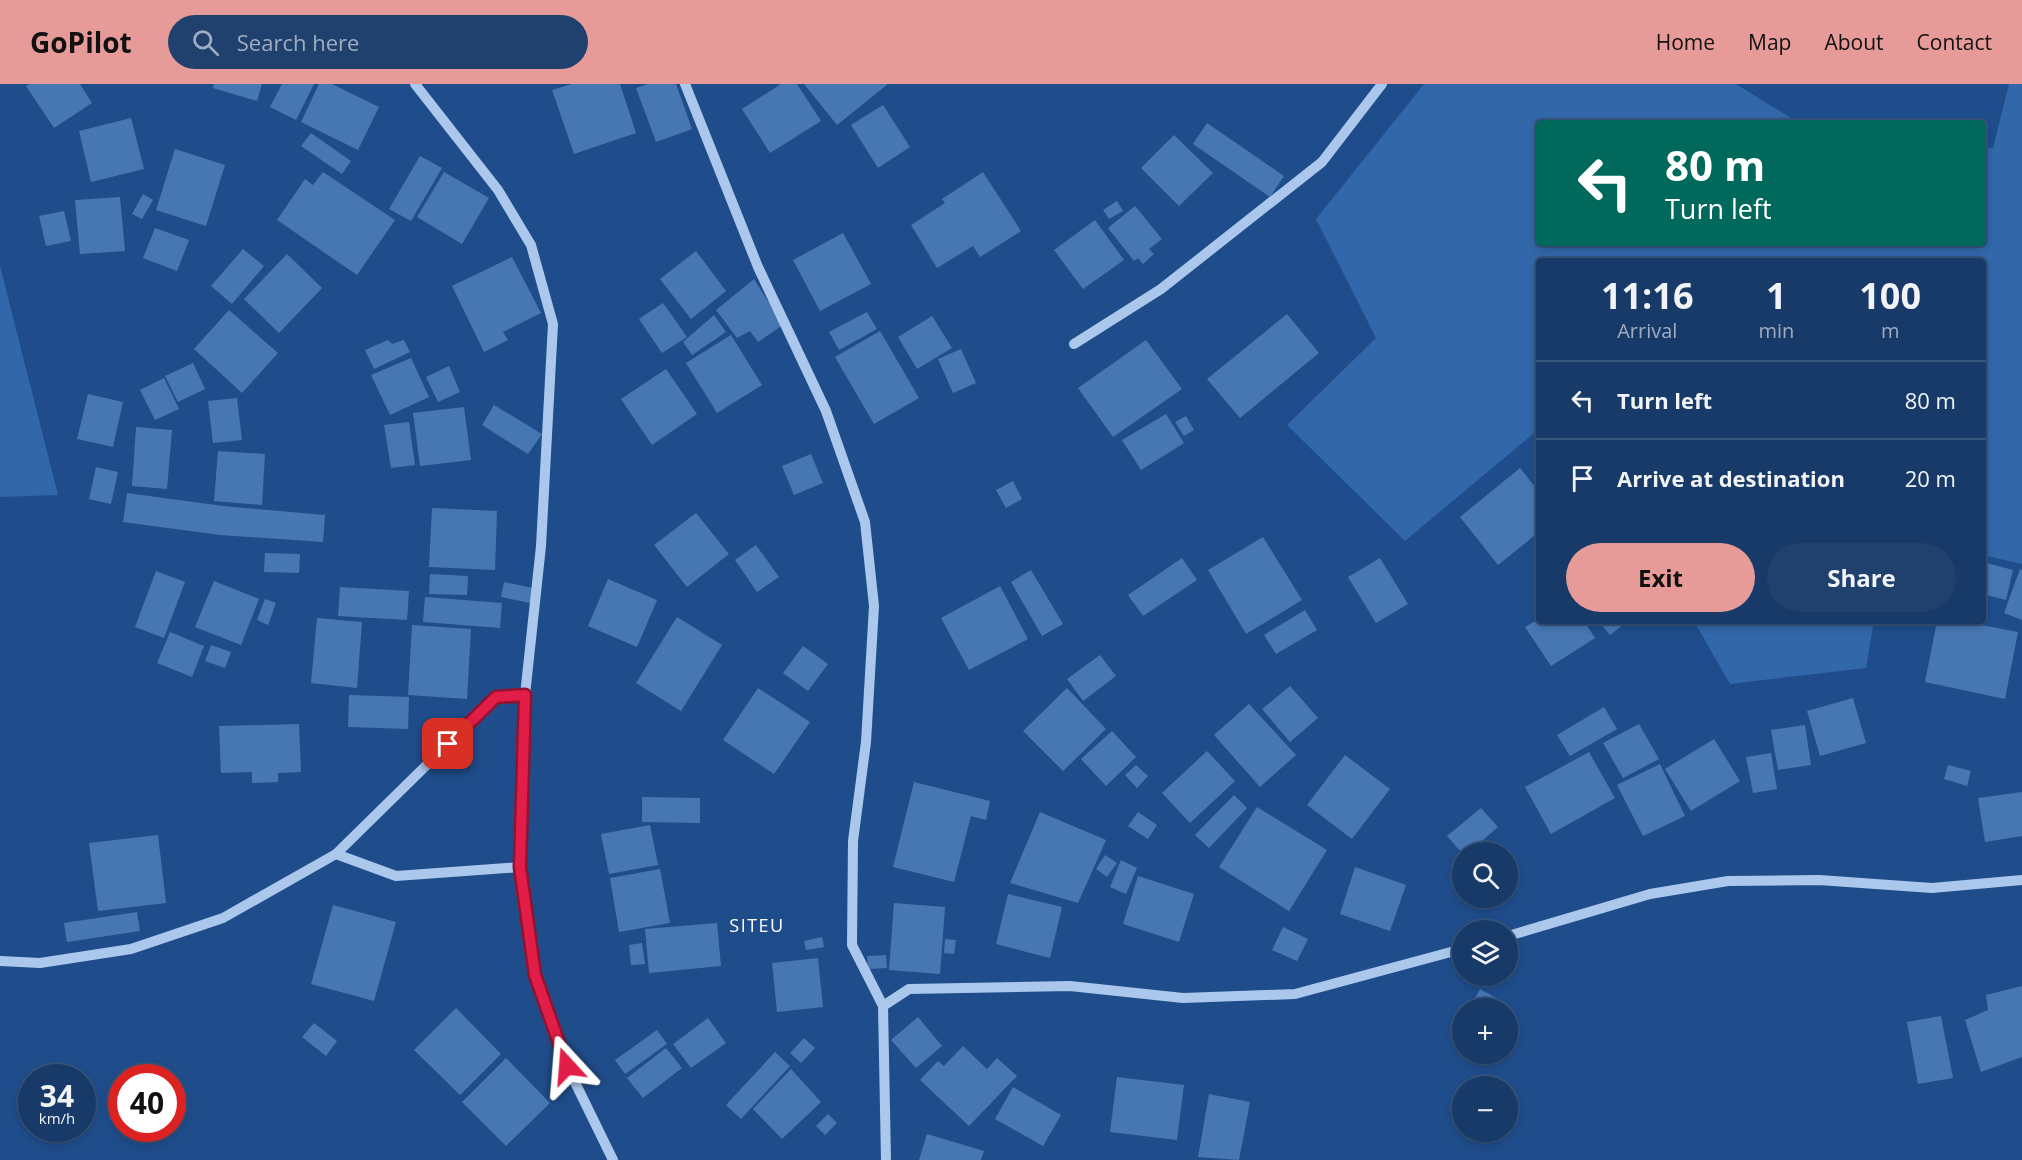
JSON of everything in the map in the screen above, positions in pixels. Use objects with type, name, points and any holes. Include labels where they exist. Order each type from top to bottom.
[{"type":"street","points":[[415,84],[498,190],[531,245],[553,324],[541,546],[525,695],[520,867],[535,975],[567,1066],[613,1160]]},
{"type":"street","points":[[685,84],[758,267],[826,411],[864,522],[874,606],[866,742],[853,841],[852,945],[883,1006],[886,1160]]},
{"type":"street","points":[[1074,344],[1161,289],[1322,162],[1382,84]]},
{"type":"street","points":[[0,961],[40,963],[131,949],[223,918],[336,854],[496,697],[525,695]]},
{"type":"street","points":[[336,854],[396,876],[520,867]]},
{"type":"street","points":[[1518,933],[1650,894],[1728,881],[1819,880],[1932,888],[2022,880]]},
{"type":"street","points":[[883,1006],[909,989],[1070,986],[1183,998],[1295,994],[1452,952]]},
{"type":"shaded area","points":[[1424,84],[1736,84],[1794,120],[1536,120],[1536,246],[1986,246],[1986,149],[1993,148],[2009,84],[2022,84],[2022,564],[1986,556],[1986,258],[1536,258],[1536,432],[1405,541],[1287,425],[1376,338],[1316,219]]},
{"type":"shaded area","points":[[0,266],[58,495],[0,497]]},
{"type":"shaded area","points":[[1696,624],[1873,624],[1866,668],[1730,684]]},
{"type":"building","points":[[29,84],[80,84],[92,103],[54,128],[26,86]]},
{"type":"building","points":[[214,84],[262,84],[257,101],[213,88]]},
{"type":"building","points":[[282,84],[314,84],[296,120],[270,107]]},
{"type":"building","points":[[319,84],[332,84],[379,107],[358,150],[301,122]]},
{"type":"building","points":[[572,84],[620,84],[636,133],[574,154],[552,90]]},
{"type":"building","points":[[648,84],[676,84],[692,129],[656,142],[636,88]]},
{"type":"building","points":[[781,84],[797,84],[821,121],[770,153],[742,109]]},
{"type":"building","points":[[804,84],[888,84],[837,125]]},
{"type":"building","points":[[883,105],[910,147],[878,168],[851,125]]},
{"type":"building","points":[[131,118],[144,169],[91,182],[79,131]]},
{"type":"building","points":[[1207,123],[1284,176],[1270,197],[1193,144]]},
{"type":"building","points":[[311,133],[351,161],[342,174],[301,146]]},
{"type":"building","points":[[1174,135],[1213,173],[1179,206],[1141,168]]},
{"type":"building","points":[[175,149],[225,165],[206,226],[156,210]]},
{"type":"building","points":[[420,156],[442,168],[411,221],[389,209]]},
{"type":"building","points":[[323,172],[395,220],[357,275],[277,220],[305,179],[313,185]]},
{"type":"building","points":[[444,172],[489,198],[462,244],[417,217]]},
{"type":"building","points":[[983,172],[1021,231],[980,257],[973,246],[937,268],[911,225],[945,203],[942,199]]},
{"type":"building","points":[[143,194],[153,200],[142,219],[132,214]]},
{"type":"building","points":[[120,197],[125,251],[80,254],[75,200]]},
{"type":"building","points":[[1117,201],[1123,211],[1109,219],[1103,210]]},
{"type":"building","points":[[1135,206],[1162,239],[1149,249],[1154,254],[1143,264],[1138,258],[1134,261],[1108,228]]},
{"type":"building","points":[[64,211],[71,241],[46,246],[39,216]]},
{"type":"building","points":[[1095,220],[1124,260],[1083,289],[1054,250]]},
{"type":"building","points":[[155,228],[189,240],[177,271],[143,258]]},
{"type":"building","points":[[843,233],[871,284],[820,311],[793,260]]},
{"type":"building","points":[[243,249],[264,266],[232,304],[211,286]]},
{"type":"building","points":[[696,251],[726,291],[691,319],[660,279]]},
{"type":"building","points":[[287,254],[322,288],[279,333],[244,299]]},
{"type":"building","points":[[512,257],[541,313],[503,332],[508,340],[484,352],[452,286]]},
{"type":"building","points":[[754,279],[783,325],[758,342],[750,331],[737,338],[716,310]]},
{"type":"building","points":[[663,303],[687,337],[662,353],[639,319]]},
{"type":"building","points":[[229,310],[278,353],[242,393],[194,349]]},
{"type":"building","points":[[867,312],[877,329],[839,350],[829,332]]},
{"type":"building","points":[[1287,314],[1319,353],[1240,418],[1207,379]]},
{"type":"building","points":[[714,315],[726,332],[692,355],[683,342]]},
{"type":"building","points":[[932,316],[952,348],[917,369],[898,337]]},
{"type":"building","points":[[880,331],[919,398],[874,424],[835,357]]},
{"type":"building","points":[[731,335],[762,385],[717,413],[686,363]]},
{"type":"building","points":[[388,340],[392,344],[404,340],[410,352],[374,369],[365,350]]},
{"type":"building","points":[[1146,340],[1182,389],[1113,437],[1078,388]]},
{"type":"building","points":[[961,349],[976,383],[953,393],[938,359]]},
{"type":"building","points":[[411,358],[429,397],[390,415],[371,375]]},
{"type":"building","points":[[193,363],[205,389],[178,402],[165,376]]},
{"type":"building","points":[[449,366],[460,392],[438,402],[426,377]]},
{"type":"building","points":[[666,369],[697,414],[652,445],[621,399]]},
{"type":"building","points":[[164,378],[179,409],[155,420],[140,390]]},
{"type":"building","points":[[88,394],[123,402],[113,447],[77,439]]},
{"type":"building","points":[[237,398],[242,440],[213,443],[208,401]]},
{"type":"building","points":[[494,405],[542,434],[528,454],[482,425]]},
{"type":"building","points":[[464,407],[471,460],[420,466],[413,413]]},
{"type":"building","points":[[1166,414],[1184,443],[1141,470],[1122,440]]},
{"type":"building","points":[[1186,416],[1194,430],[1184,436],[1175,422]]},
{"type":"building","points":[[409,422],[415,465],[391,468],[384,425]]},
{"type":"building","points":[[136,427],[172,430],[167,489],[132,486]]},
{"type":"building","points":[[218,451],[265,454],[262,505],[214,501]]},
{"type":"building","points":[[811,454],[823,483],[794,495],[782,466]]},
{"type":"building","points":[[96,467],[118,472],[111,504],[89,499]]},
{"type":"building","points":[[1520,468],[1536,488],[1536,534],[1498,565],[1460,517]]},
{"type":"building","points":[[1013,481],[1022,499],[1006,508],[996,490]]},
{"type":"building","points":[[127,493],[223,506],[325,515],[323,542],[220,535],[123,522]]},
{"type":"building","points":[[432,508],[497,511],[495,570],[429,567]]},
{"type":"building","points":[[696,513],[729,554],[687,587],[654,545]]},
{"type":"building","points":[[1263,537],[1302,600],[1246,634],[1208,570]]},
{"type":"building","points":[[756,545],[779,577],[757,592],[735,560]]},
{"type":"building","points":[[265,553],[300,554],[299,573],[264,572]]},
{"type":"building","points":[[1182,558],[1197,580],[1143,616],[1128,595]]},
{"type":"building","points":[[1380,558],[1408,604],[1376,623],[1348,577]]},
{"type":"building","points":[[1986,563],[2013,570],[2006,600],[1986,595]]},
{"type":"building","points":[[2020,569],[2022,570],[2022,620],[2004,613]]},
{"type":"building","points":[[1031,570],[1063,624],[1042,636],[1011,582]]},
{"type":"building","points":[[156,571],[185,582],[164,638],[135,627]]},
{"type":"building","points":[[430,574],[468,576],[467,595],[429,594]]},
{"type":"building","points":[[608,579],[657,600],[637,647],[588,626]]},
{"type":"building","points":[[214,581],[259,599],[241,645],[195,627]]},
{"type":"building","points":[[504,582],[533,588],[530,603],[501,597]]},
{"type":"building","points":[[1000,586],[1028,639],[969,670],[941,618]]},
{"type":"building","points":[[340,587],[409,591],[407,620],[338,616]]},
{"type":"building","points":[[425,597],[502,603],[500,628],[423,622]]},
{"type":"building","points":[[265,599],[276,603],[268,625],[257,620]]},
{"type":"building","points":[[1305,610],[1317,630],[1276,654],[1264,635]]},
{"type":"building","points":[[677,617],[722,645],[681,711],[636,683]]},
{"type":"building","points":[[317,618],[362,622],[357,688],[311,683]]},
{"type":"building","points":[[1536,621],[1536,624],[1586,624],[1595,638],[1551,666],[1525,627]]},
{"type":"building","points":[[1601,624],[1624,624],[1610,635]]},
{"type":"building","points":[[1936,624],[1977,624],[2018,632],[2005,699],[1925,682]]},
{"type":"building","points":[[412,625],[471,629],[467,699],[408,695]]},
{"type":"building","points":[[170,632],[204,646],[192,677],[157,663]]},
{"type":"building","points":[[211,645],[231,652],[225,668],[205,661]]},
{"type":"building","points":[[803,646],[828,664],[808,691],[783,673]]},
{"type":"building","points":[[1100,655],[1116,676],[1083,701],[1067,679]]},
{"type":"building","points":[[1290,686],[1318,718],[1290,742],[1262,709]]},
{"type":"building","points":[[758,688],[810,722],[774,774],[723,740]]},
{"type":"building","points":[[1067,688],[1106,729],[1063,771],[1023,731]]},
{"type":"building","points":[[349,695],[409,697],[408,729],[348,727]]},
{"type":"building","points":[[1853,698],[1866,743],[1820,756],[1807,711]]},
{"type":"building","points":[[1249,704],[1296,755],[1260,787],[1214,735]]},
{"type":"building","points":[[1604,707],[1617,729],[1570,756],[1557,735]]},
{"type":"building","points":[[299,724],[301,772],[278,773],[278,782],[252,783],[252,772],[221,773],[219,726]]},
{"type":"building","points":[[1639,724],[1659,759],[1623,778],[1603,743]]},
{"type":"building","points":[[1805,725],[1811,765],[1778,770],[1771,730]]},
{"type":"building","points":[[1112,731],[1136,757],[1106,786],[1081,759]]},
{"type":"building","points":[[1714,739],[1740,781],[1691,811],[1665,769]]},
{"type":"building","points":[[1207,751],[1235,781],[1190,823],[1162,793]]},
{"type":"building","points":[[1589,752],[1615,798],[1551,834],[1525,787]]},
{"type":"building","points":[[1771,753],[1777,789],[1753,793],[1746,757]]},
{"type":"building","points":[[1345,755],[1390,789],[1352,839],[1307,805]]},
{"type":"building","points":[[1660,764],[1685,816],[1643,836],[1617,785]]},
{"type":"building","points":[[1136,765],[1148,776],[1137,788],[1125,775]]},
{"type":"building","points":[[1948,765],[1971,771],[1967,786],[1944,779]]},
{"type":"building","points":[[914,782],[990,801],[986,820],[971,816],[954,882],[893,867]]},
{"type":"building","points":[[2022,792],[2022,836],[1985,842],[1978,798]]},
{"type":"building","points":[[1234,795],[1247,808],[1209,848],[1195,835]]},
{"type":"building","points":[[642,797],[700,798],[700,823],[642,822]]},
{"type":"building","points":[[1257,807],[1327,850],[1289,911],[1219,867]]},
{"type":"building","points":[[1481,808],[1498,827],[1481,842],[1452,842],[1447,836]]},
{"type":"building","points":[[1040,812],[1106,840],[1078,903],[1010,883]]},
{"type":"building","points":[[1138,812],[1157,825],[1148,839],[1128,826]]},
{"type":"building","points":[[650,825],[658,865],[609,874],[601,834]]},
{"type":"building","points":[[158,835],[166,903],[98,911],[89,843]]},
{"type":"building","points":[[1105,855],[1117,863],[1107,877],[1096,869]]},
{"type":"building","points":[[1121,860],[1137,868],[1126,894],[1110,887]]},
{"type":"building","points":[[1355,867],[1406,885],[1390,931],[1340,914]]},
{"type":"building","points":[[660,869],[670,923],[619,932],[610,878]]},
{"type":"building","points":[[1138,876],[1194,894],[1179,942],[1123,924]]},
{"type":"building","points":[[1008,894],[1062,907],[1050,958],[996,944]]},
{"type":"building","points":[[894,903],[945,907],[940,974],[889,970]]},
{"type":"building","points":[[333,905],[396,922],[374,1001],[311,984]]},
{"type":"building","points":[[137,912],[140,931],[67,942],[64,923]]},
{"type":"building","points":[[717,923],[721,966],[649,973],[645,929]]},
{"type":"building","points":[[1283,927],[1308,939],[1297,961],[1272,950]]},
{"type":"building","points":[[822,937],[824,947],[806,950],[804,941]]},
{"type":"building","points":[[945,939],[956,940],[954,954],[944,953]]},
{"type":"building","points":[[642,943],[645,964],[631,965],[629,945]]},
{"type":"building","points":[[886,955],[887,968],[868,969],[867,956]]},
{"type":"building","points":[[818,958],[823,1007],[777,1012],[772,963]]},
{"type":"building","points":[[2022,986],[2022,1057],[1981,1072],[1965,1020],[1988,1010],[1986,995]]},
{"type":"building","points":[[1480,989],[1496,998],[1475,998]]},
{"type":"building","points":[[456,1008],[501,1054],[460,1095],[414,1050]]},
{"type":"building","points":[[1941,1016],[1953,1078],[1918,1084],[1907,1022]]},
{"type":"building","points":[[918,1017],[942,1046],[916,1068],[891,1040]]},
{"type":"building","points":[[708,1018],[726,1043],[691,1068],[673,1044]]},
{"type":"building","points":[[314,1023],[337,1041],[326,1056],[302,1037]]},
{"type":"building","points":[[657,1030],[667,1044],[625,1074],[615,1060]]},
{"type":"building","points":[[804,1038],[815,1048],[801,1063],[790,1053]]},
{"type":"building","points":[[963,1046],[987,1069],[997,1058],[1017,1076],[969,1126],[920,1080],[938,1061],[944,1066]]},
{"type":"building","points":[[666,1048],[682,1068],[643,1098],[627,1078]]},
{"type":"building","points":[[775,1052],[790,1066],[741,1119],[726,1105]]},
{"type":"building","points":[[506,1058],[550,1103],[506,1146],[462,1102]]},
{"type":"building","points":[[791,1069],[821,1102],[782,1139],[753,1109]]},
{"type":"building","points":[[1117,1077],[1184,1085],[1177,1140],[1110,1132]]},
{"type":"building","points":[[1013,1087],[1061,1115],[1043,1146],[995,1119]]},
{"type":"building","points":[[1209,1094],[1250,1102],[1239,1160],[1198,1157]]},
{"type":"building","points":[[828,1114],[837,1123],[825,1135],[816,1126]]},
{"type":"building","points":[[927,1134],[984,1151],[981,1160],[919,1160]]},
{"type":"district","name":"SITEU","points":[[757,925]]},
{"type":"route","points":[[448,744],[496,697],[525,695],[520,867],[535,975],[567,1066]]}]
